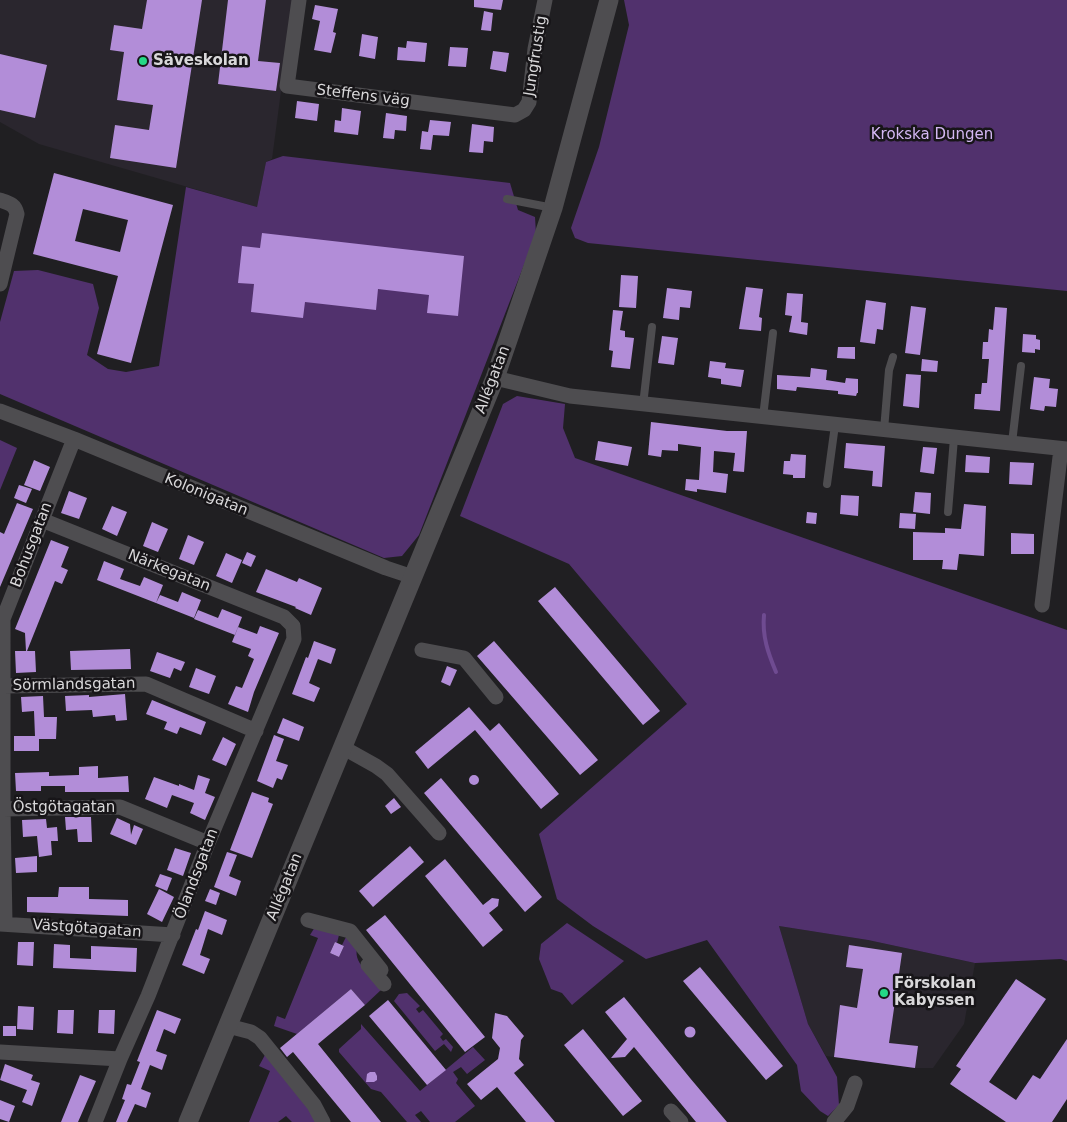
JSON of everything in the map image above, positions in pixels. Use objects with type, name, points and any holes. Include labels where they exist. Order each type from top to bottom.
[{"type":"street","name":"Steffens väg","points":[[299,0],[287,86],[515,115],[524,110]]},
{"type":"street","name":"Jungfrustig","points":[[524,110],[529,102],[535,49],[545,0]]},
{"type":"street","name":"Allégatan","points":[[188,1122],[495,378],[553,208],[608,0]]},
{"type":"street","points":[[0,200],[11,203],[16,208],[17,214],[0,284]]},
{"type":"street","points":[[495,378],[570,396],[1064,449],[1042,604]]},
{"type":"street","name":"Kolonigatan","points":[[0,411],[74,439],[386,568],[413,577]]},
{"type":"street","name":"Bohusgatan","points":[[3,924],[3,619],[74,439]]},
{"type":"street","name":"Närkegatan","points":[[42,520],[284,617],[293,626]]},
{"type":"street","name":"Ölandsgatan","points":[[95,1122],[120,1058],[148,996],[208,843],[294,639],[293,626]]},
{"type":"street","points":[[422,650],[464,658],[495,701]]},
{"type":"street","name":"Sörmlandsgatan","points":[[3,686],[146,684],[256,731]]},
{"type":"street","points":[[342,747],[388,774],[419,809],[438,838]]},
{"type":"street","name":"Östgötagatan","points":[[3,809],[120,807],[208,843]]},
{"type":"street","points":[[308,920],[350,931],[383,977]]},
{"type":"street","name":"Västgötagatan","points":[[3,924],[173,934]]},
{"type":"street","points":[[228,1026],[251,1032],[260,1038],[314,1105],[323,1122]]},
{"type":"street","points":[[0,1052],[120,1058]]},
{"type":"street","points":[[834,1122],[847,1106],[854,1083]]},
{"type":"lane","points":[[507,199],[553,208]]},
{"type":"lane","points":[[643,405],[652,327]]},
{"type":"lane","points":[[763,417],[773,333]]},
{"type":"lane","points":[[884,430],[889,370],[893,357]]},
{"type":"lane","points":[[1012,443],[1021,366]]},
{"type":"lane","points":[[827,484],[835,425]]},
{"type":"lane","points":[[948,512],[954,438]]},
{"type":"shaded area","name":"Säveskolan","points":[[0,0],[293,0],[272,159],[266,162],[257,207],[39,144],[0,122]]},
{"type":"shaded area","name":"Förskolan Kabyssen","points":[[779,926],[868,940],[975,963],[964,1024],[933,1068],[915,1068],[826,1056],[808,1024]]},
{"type":"green space","name":"Krokska Dungen","points":[[624,0],[1067,0],[1067,291],[588,243],[575,238],[571,228],[599,147],[629,25]]},
{"type":"green space","points":[[283,156],[510,183],[518,210],[535,217],[536,234],[419,535],[402,556],[384,558],[0,394],[0,322],[14,271],[38,270],[93,284],[99,308],[87,355],[108,369],[126,372],[159,366],[186,187],[257,207],[266,162]]},
{"type":"green space","points":[[517,396],[565,404],[563,428],[575,458],[1067,630],[1067,961],[1061,959],[975,963],[868,940],[779,926],[808,1024],[837,1077],[839,1105],[828,1116],[820,1111],[801,1091],[797,1065],[707,940],[646,959],[593,926],[557,899],[539,834],[687,704],[569,564],[460,516],[503,404]]},
{"type":"green space","points":[[0,440],[17,448],[0,490]]},
{"type":"green space","points":[[567,923],[624,961],[572,1005],[562,993],[551,989],[539,959],[541,944]]},
{"type":"green space","points":[[315,927],[339,935],[337,943],[335,942],[330,953],[339,957],[346,937],[357,949],[358,960],[361,965],[382,989],[365,1005],[351,989],[297,1034],[274,1026],[277,1016],[285,1019],[318,938],[310,935]]},
{"type":"green space","points":[[407,993],[420,1006],[416,1009],[419,1013],[423,1010],[443,1034],[440,1037],[443,1041],[446,1039],[453,1047],[451,1052],[444,1044],[435,1051],[394,1001],[399,994]]},
{"type":"green space","points":[[361,1024],[420,1091],[473,1047],[485,1060],[467,1074],[461,1067],[453,1072],[458,1079],[456,1083],[475,1106],[455,1122],[430,1122],[421,1111],[415,1115],[421,1122],[407,1122],[381,1092],[371,1089],[339,1052],[339,1049],[361,1029]]},
{"type":"green space","points":[[265,1055],[312,1107],[317,1122],[292,1122],[286,1116],[278,1122],[249,1122],[270,1071],[259,1066]]},
{"type":"building","points":[[147,0],[202,0],[176,168],[110,158],[115,125],[149,130],[153,105],[117,100],[124,52],[110,50],[114,25],[142,29]]},
{"type":"building","points":[[228,0],[266,0],[258,61],[280,63],[276,91],[218,84]]},
{"type":"building","points":[[474,0],[503,0],[501,10],[474,7]]},
{"type":"building","points":[[315,5],[338,9],[333,32],[336,33],[331,53],[314,50],[320,21],[312,19]]},
{"type":"building","points":[[484,11],[493,13],[491,31],[481,30]]},
{"type":"building","points":[[362,34],[378,37],[375,59],[359,56]]},
{"type":"building","points":[[407,41],[427,43],[425,62],[397,60],[398,47],[406,48]]},
{"type":"building","points":[[450,47],[468,48],[466,67],[448,66]]},
{"type":"building","points":[[493,51],[509,53],[506,72],[490,69]]},
{"type":"building","points":[[0,54],[47,65],[35,118],[0,110]]},
{"type":"building","points":[[297,101],[319,104],[317,121],[295,118]]},
{"type":"building","points":[[342,108],[361,111],[358,135],[334,132],[335,120],[341,121]]},
{"type":"building","points":[[386,113],[407,116],[406,131],[395,130],[394,139],[383,138]]},
{"type":"building","points":[[430,120],[451,122],[449,136],[433,135],[431,150],[420,149],[422,131],[428,132]]},
{"type":"building","points":[[472,124],[494,127],[493,142],[484,141],[483,153],[469,152]]},
{"type":"building","points":[[54,173],[173,205],[131,363],[97,354],[118,276],[33,254]],"holes":[[[83,209],[128,220],[120,252],[75,241]]]},
{"type":"building","points":[[262,233],[464,256],[458,316],[427,313],[429,295],[378,289],[376,310],[305,302],[303,318],[251,312],[254,284],[238,283],[242,246],[260,248]]},
{"type":"building","points":[[621,275],[638,276],[636,308],[619,307]]},
{"type":"building","points":[[746,287],[763,289],[759,317],[762,318],[761,331],[739,329]]},
{"type":"building","points":[[667,288],[692,291],[690,308],[680,307],[679,320],[663,318]]},
{"type":"building","points":[[787,293],[803,294],[801,322],[808,323],[807,335],[789,332],[792,316],[785,315]]},
{"type":"building","points":[[866,300],[886,303],[883,330],[877,329],[875,344],[860,342]]},
{"type":"building","points":[[911,306],[926,308],[920,355],[905,353]]},
{"type":"building","points":[[995,307],[1007,308],[1000,411],[974,409],[975,394],[981,394],[982,383],[987,383],[989,359],[982,359],[983,342],[988,342],[989,329],[993,330]]},
{"type":"building","points":[[613,310],[623,311],[620,330],[625,331],[625,337],[634,338],[630,369],[611,367],[613,351],[609,350]]},
{"type":"building","points":[[1023,334],[1036,335],[1036,339],[1040,340],[1040,350],[1035,349],[1035,353],[1022,352]]},
{"type":"building","points":[[662,336],[678,338],[674,365],[658,363]]},
{"type":"building","points":[[838,347],[855,347],[855,359],[837,358]]},
{"type":"building","points":[[922,359],[938,361],[937,372],[921,371]]},
{"type":"building","points":[[710,361],[726,363],[725,368],[744,370],[741,387],[721,384],[721,379],[708,377]]},
{"type":"building","points":[[811,368],[827,370],[826,380],[845,383],[846,378],[858,379],[858,393],[856,396],[838,394],[838,391],[797,387],[796,391],[777,389],[777,375],[810,377]]},
{"type":"building","points":[[906,374],[921,375],[919,408],[903,406]]},
{"type":"building","points":[[1034,377],[1050,379],[1049,388],[1058,389],[1056,407],[1045,406],[1044,411],[1030,409]]},
{"type":"building","points":[[651,422],[727,431],[747,431],[744,472],[733,471],[735,453],[714,451],[713,472],[728,474],[726,493],[697,489],[697,492],[685,490],[686,479],[699,480],[701,447],[678,444],[678,451],[662,450],[661,457],[648,455]]},
{"type":"building","points":[[598,441],[632,447],[628,466],[595,460]]},
{"type":"building","points":[[846,443],[885,446],[882,487],[872,486],[873,471],[844,468]]},
{"type":"building","points":[[923,447],[937,448],[934,474],[920,472]]},
{"type":"building","points":[[791,454],[806,455],[805,478],[793,478],[793,475],[783,474],[784,461],[790,461]]},
{"type":"building","points":[[966,455],[990,457],[989,473],[965,472]]},
{"type":"building","points":[[34,460],[50,467],[40,491],[24,485]]},
{"type":"building","points":[[1010,462],[1034,463],[1032,485],[1009,484]]},
{"type":"building","points":[[19,485],[32,489],[26,503],[14,498]]},
{"type":"building","points":[[69,491],[87,498],[79,519],[61,513]]},
{"type":"building","points":[[915,492],[931,493],[930,514],[913,512]]},
{"type":"building","points":[[841,495],[859,496],[858,516],[840,514]]},
{"type":"building","points":[[17,503],[33,509],[0,587],[0,532],[4,534]]},
{"type":"building","points":[[964,504],[986,506],[984,556],[959,554],[957,570],[942,569],[943,560],[913,560],[913,532],[945,533],[945,528],[961,529]]},
{"type":"building","points":[[112,506],[127,512],[117,536],[102,529]]},
{"type":"building","points":[[807,512],[817,513],[816,524],[806,523]]},
{"type":"building","points":[[900,513],[916,514],[915,529],[899,528]]},
{"type":"building","points":[[152,522],[168,529],[158,552],[143,546]]},
{"type":"building","points":[[1011,533],[1034,534],[1034,554],[1011,554]]},
{"type":"building","points":[[188,535],[204,542],[194,565],[179,559]]},
{"type":"building","points":[[51,540],[69,547],[61,567],[68,570],[62,584],[55,581],[27,651],[35,651],[36,672],[16,673],[15,651],[26,651],[25,633],[15,629]]},
{"type":"building","points":[[247,552],[256,556],[251,567],[242,563]]},
{"type":"building","points":[[226,553],[242,560],[232,583],[216,576]]},
{"type":"building","points":[[104,561],[124,569],[120,579],[140,586],[144,577],[163,585],[156,603],[97,580]]},
{"type":"building","points":[[266,569],[297,582],[299,578],[322,588],[311,615],[296,607],[256,592]]},
{"type":"building","points":[[555,587],[660,711],[643,725],[538,601]]},
{"type":"building","points":[[182,592],[201,600],[194,618],[156,603],[160,595],[178,602]]},
{"type":"building","points":[[222,609],[242,617],[235,635],[194,619],[198,610],[218,618]]},
{"type":"building","points":[[260,626],[279,633],[254,692],[248,712],[228,704],[236,686],[242,688],[254,659],[248,656],[251,649],[232,642],[238,627],[257,634]]},
{"type":"building","points":[[314,641],[336,649],[331,664],[318,659],[309,683],[320,688],[314,702],[292,694]]},
{"type":"building","points":[[494,641],[598,760],[580,775],[477,656]]},
{"type":"building","points":[[130,649],[131,669],[71,670],[70,651]]},
{"type":"building","points":[[157,652],[185,662],[181,671],[174,668],[170,678],[150,671]]},
{"type":"building","points":[[447,666],[457,670],[450,686],[441,682]]},
{"type":"building","points":[[196,668],[216,676],[209,694],[189,687]]},
{"type":"building","points":[[125,694],[127,720],[116,721],[115,715],[93,717],[92,710],[66,711],[65,696],[89,695],[89,697]]},
{"type":"building","points":[[43,696],[44,717],[57,717],[56,739],[39,739],[39,751],[14,751],[14,736],[35,736],[34,711],[22,712],[21,697]]},
{"type":"building","points":[[152,700],[206,722],[201,735],[180,727],[177,734],[164,729],[167,722],[146,714]]},
{"type":"building","points":[[469,707],[490,731],[499,723],[559,794],[541,809],[475,730],[428,769],[415,752]]},
{"type":"building","points":[[283,718],[304,727],[299,741],[277,733]]},
{"type":"building","points":[[274,735],[284,739],[276,761],[288,765],[282,780],[277,778],[273,788],[257,781]]},
{"type":"building","points":[[223,737],[236,744],[226,766],[212,760]]},
{"type":"building","points":[[98,766],[98,778],[128,776],[129,792],[65,792],[65,786],[41,786],[41,791],[16,791],[15,773],[49,772],[49,776],[79,775],[79,767]]},
{"type":"building","points":[[198,775],[210,779],[205,793],[215,797],[205,820],[190,813],[194,803],[172,795],[167,808],[145,799],[154,777],[194,790]]},
{"type":"building","points":[[472,775],[476,775],[479,780],[478,784],[472,785],[469,782],[469,778]]},
{"type":"building","points":[[441,778],[542,897],[525,912],[424,793]]},
{"type":"building","points":[[252,792],[269,798],[268,802],[273,804],[252,858],[230,850]]},
{"type":"building","points":[[394,798],[401,807],[391,814],[385,806]]},
{"type":"building","points":[[65,817],[91,817],[92,842],[78,842],[77,829],[66,830]]},
{"type":"building","points":[[117,818],[130,824],[131,835],[134,825],[143,829],[136,845],[110,834]]},
{"type":"building","points":[[46,819],[47,828],[57,827],[58,841],[51,841],[52,855],[39,857],[37,836],[23,837],[22,820]]},
{"type":"building","points":[[410,846],[424,862],[373,907],[359,891]]},
{"type":"building","points":[[175,848],[191,853],[183,876],[167,870]]},
{"type":"building","points":[[227,852],[237,855],[229,876],[241,881],[236,896],[214,887]]},
{"type":"building","points":[[37,856],[37,872],[16,873],[15,858]]},
{"type":"building","points":[[445,859],[483,905],[492,898],[499,899],[498,906],[489,913],[503,930],[483,947],[425,876]]},
{"type":"building","points":[[160,874],[172,878],[167,891],[155,886]]},
{"type":"building","points":[[59,887],[89,887],[89,899],[128,900],[128,916],[27,912],[27,897],[58,897]]},
{"type":"building","points":[[159,889],[174,897],[162,922],[147,914]]},
{"type":"building","points":[[210,889],[220,893],[216,905],[205,901]]},
{"type":"building","points":[[205,911],[227,920],[222,935],[208,929],[200,955],[210,959],[204,974],[182,965]]},
{"type":"building","points":[[385,915],[485,1037],[465,1052],[366,930]]},
{"type":"building","points":[[18,942],[34,942],[33,966],[17,965]]},
{"type":"building","points":[[335,942],[344,946],[339,957],[330,953]]},
{"type":"building","points":[[54,944],[70,945],[70,958],[91,959],[91,946],[137,948],[136,972],[53,968]]},
{"type":"building","points":[[849,945],[902,953],[889,1043],[918,1046],[915,1068],[834,1057],[840,1005],[857,1008],[863,969],[846,967]]},
{"type":"building","points":[[700,967],[783,1066],[766,1080],[683,981]]},
{"type":"building","points":[[1016,979],[1046,999],[989,1082],[1016,1100],[1033,1075],[1040,1079],[1067,1039],[1067,1099],[1052,1122],[1006,1122],[950,1084],[961,1069],[956,1066]]},
{"type":"building","points":[[351,989],[365,1005],[318,1044],[381,1122],[351,1122],[293,1052],[287,1057],[280,1048]]},
{"type":"building","points":[[624,997],[727,1122],[696,1122],[634,1047],[625,1057],[611,1058],[627,1039],[605,1012]]},
{"type":"building","points":[[388,1000],[446,1070],[427,1085],[369,1016]]},
{"type":"building","points":[[18,1006],[34,1007],[33,1030],[17,1029]]},
{"type":"building","points":[[58,1010],[74,1010],[73,1034],[57,1033]]},
{"type":"building","points":[[99,1010],[115,1010],[114,1034],[98,1033]]},
{"type":"building","points":[[157,1010],[181,1019],[175,1034],[164,1029],[156,1051],[167,1055],[162,1070],[150,1065],[141,1089],[151,1093],[146,1108],[135,1104],[127,1122],[116,1122],[125,1100],[122,1099],[127,1084],[131,1085],[140,1062],[137,1061]]},
{"type":"building","points":[[495,1013],[507,1016],[524,1036],[521,1040],[519,1059],[524,1065],[514,1073],[555,1122],[526,1122],[497,1087],[481,1100],[467,1084],[498,1059],[500,1048],[492,1038]]},
{"type":"building","points":[[3,1026],[16,1026],[16,1036],[3,1036]]},
{"type":"building","points":[[688,1027],[692,1027],[695,1032],[694,1036],[688,1037],[685,1034],[685,1030]]},
{"type":"building","points":[[583,1029],[642,1101],[623,1116],[564,1045]]},
{"type":"building","points":[[5,1064],[33,1075],[31,1080],[40,1083],[32,1106],[22,1102],[27,1090],[0,1080]]},
{"type":"building","points":[[375,1072],[377,1080],[366,1082],[367,1074]]},
{"type":"building","points":[[80,1075],[96,1081],[78,1122],[61,1122]]},
{"type":"building","points":[[0,1100],[15,1106],[9,1122],[0,1119]]},
{"type":"waterway","points":[[764,615],[766,644],[776,672]]},
{"type":"place","name":"Säveskolan","points":[[143,61]]},
{"type":"place","name":"Förskolan Kabyssen","points":[[884,993]]}]
